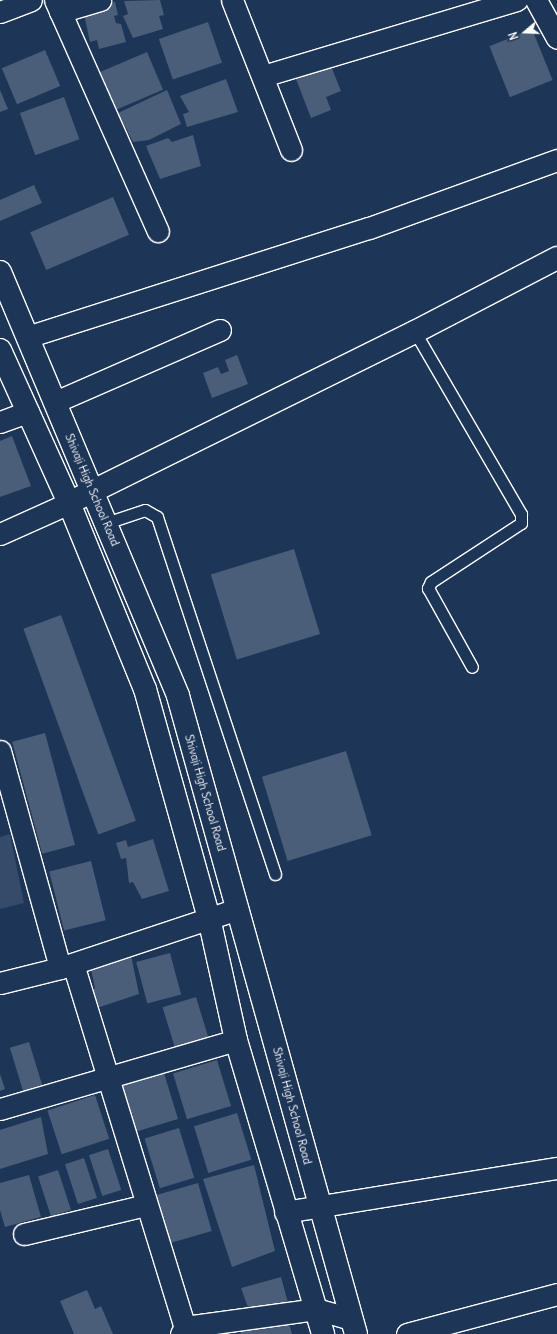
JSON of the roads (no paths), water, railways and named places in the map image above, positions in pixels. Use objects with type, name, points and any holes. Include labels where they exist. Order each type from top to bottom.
[{"type":"street","points":[[0,12],[31,0]]},
{"type":"street","points":[[100,0],[58,6],[158,231]]},
{"type":"street","points":[[232,0],[291,150]]},
{"type":"street","points":[[263,76],[516,0]]},
{"type":"street","points":[[536,0],[557,38]]},
{"type":"street","points":[[27,337],[362,230],[557,160]]},
{"type":"street","points":[[0,534],[69,503],[415,332],[557,258]]},
{"type":"street","name":"Shivaji High School Road","points":[[0,272],[178,696],[353,1326]]},
{"type":"street","points":[[55,402],[220,330]]},
{"type":"street","points":[[0,350],[69,503],[145,689],[209,918],[236,1040],[285,1212],[323,1334]]},
{"type":"street","points":[[0,422],[28,412]]},
{"type":"street","points":[[0,750],[67,966],[107,1077],[183,1331],[316,1309],[353,1326]]},
{"type":"street","points":[[0,983],[67,966],[237,909]]},
{"type":"street","points":[[0,1109],[236,1040]]},
{"type":"street","points":[[285,1212],[319,1205],[557,1168]]},
{"type":"street","points":[[24,1234],[146,1205]]},
{"type":"street","points":[[407,1334],[557,1294]]},
{"type":"lane","points":[[415,332],[521,514],[521,523],[431,582],[428,588],[472,666]]},
{"type":"lane","points":[[106,523],[145,510],[157,517],[275,874]]}]
